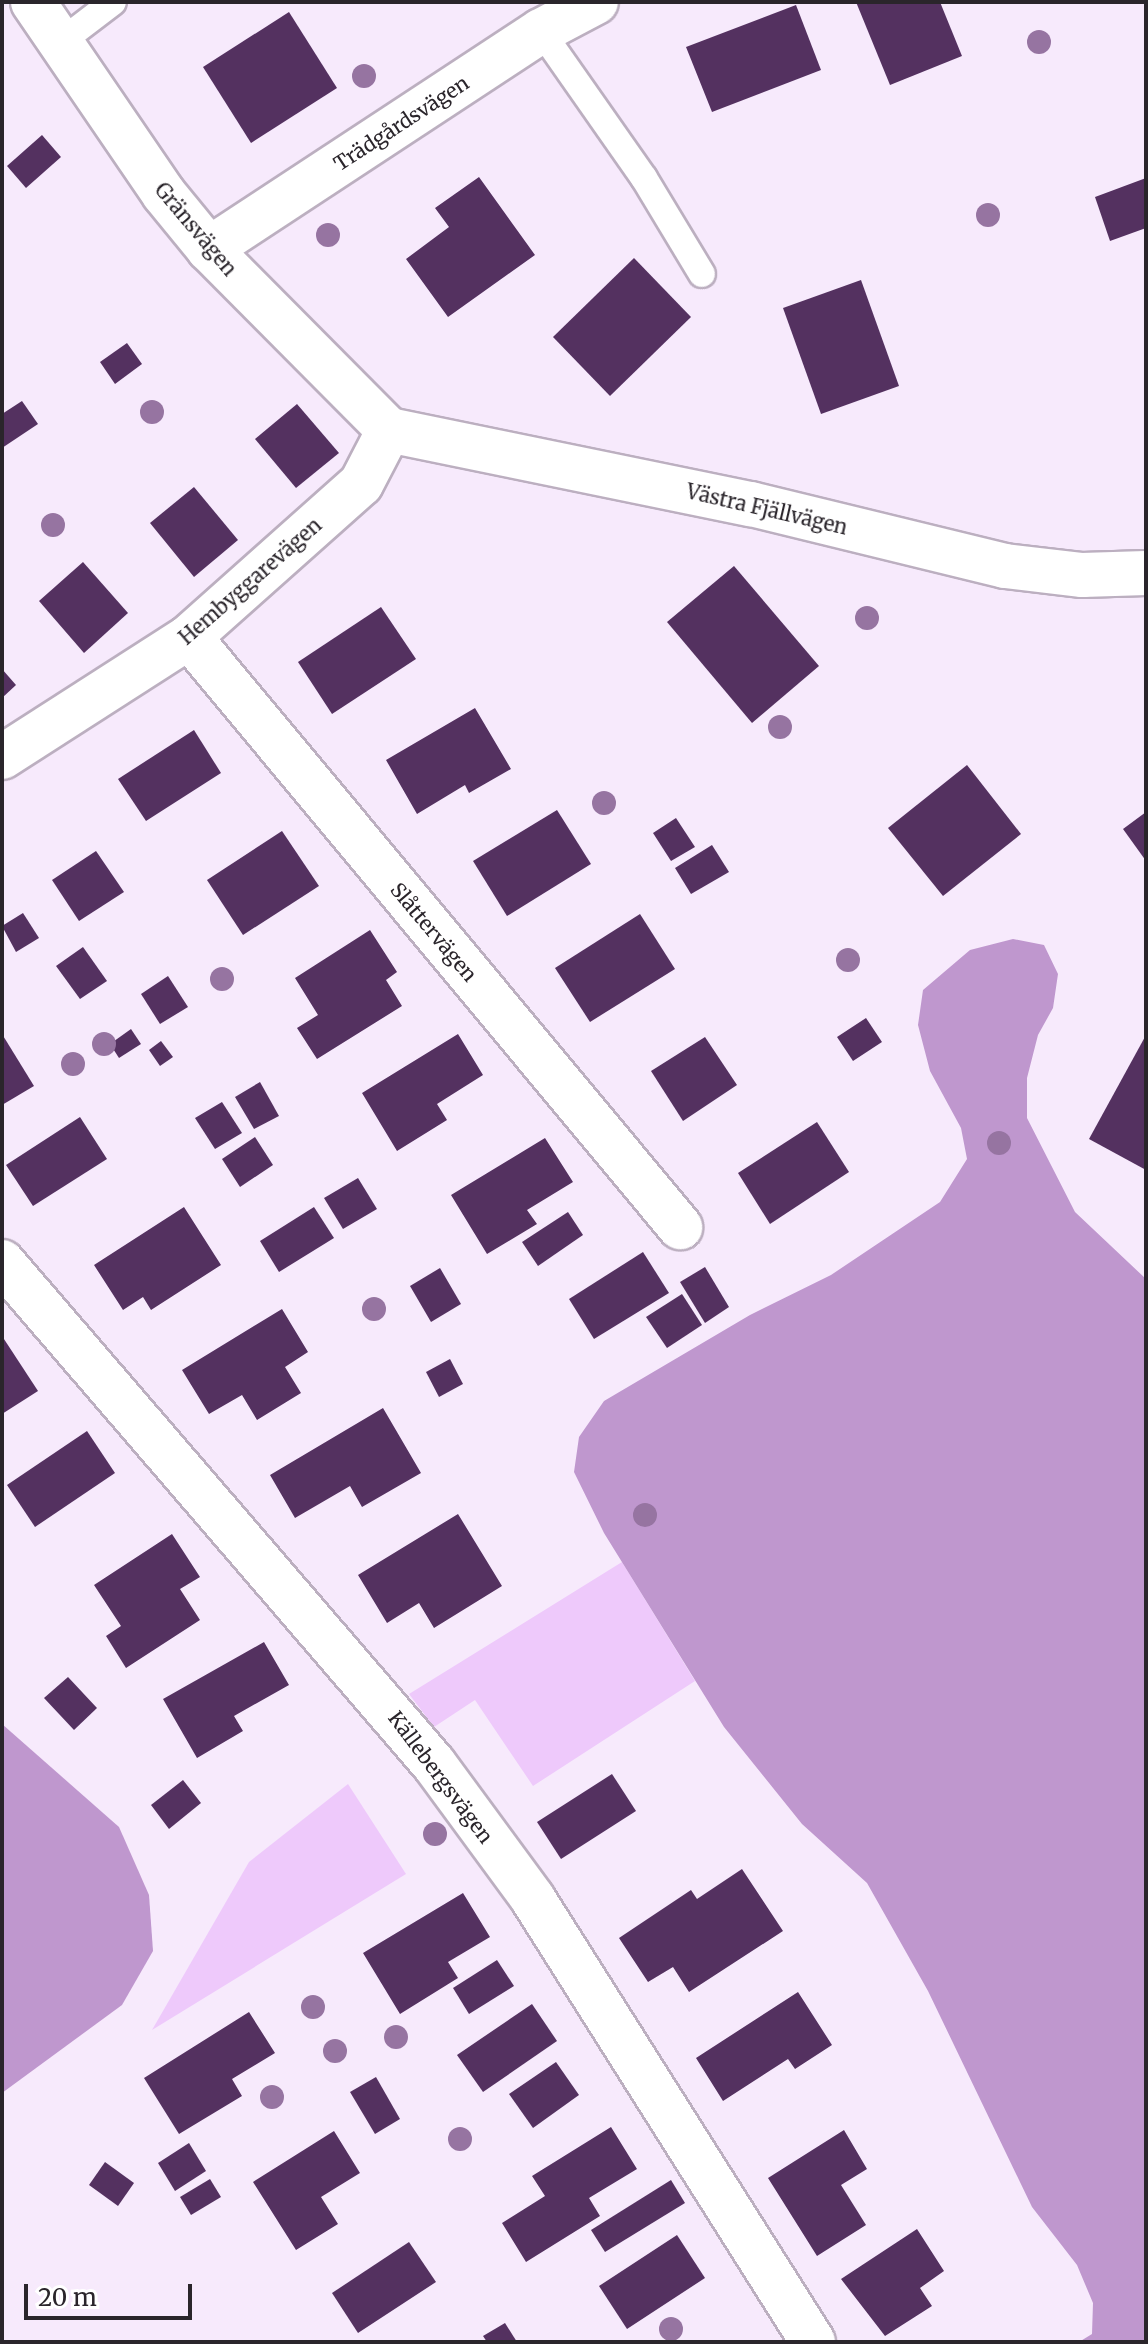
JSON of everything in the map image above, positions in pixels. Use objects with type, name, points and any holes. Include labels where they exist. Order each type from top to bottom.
[{"type":"street","name":"Gränsvägen","points":[[33,2],[164,194],[209,249],[389,430]]},
{"type":"street","name":"Trädgårdsvägen","points":[[209,249],[541,31],[596,2]]},
{"type":"street","name":"Västra Fjällvägen","points":[[389,430],[751,504],[1005,566],[1082,575],[1146,573]]},
{"type":"street","name":"Hembyggarevägen","points":[[2,757],[189,637],[361,484],[389,430]]},
{"type":"street","name":"Slåttervägen","points":[[189,637],[680,1227]]},
{"type":"street","name":"Källebergsvägen","points":[[2,1262],[434,1764],[533,1899],[813,2342]]},
{"type":"lane","points":[[62,41],[113,2]]},
{"type":"lane","points":[[541,31],[636,166],[702,274]]},
{"type":"shaded area","points":[[1013,939],[1044,945],[1058,974],[1053,1008],[1038,1035],[1027,1078],[1027,1118],[1075,1212],[1146,1279],[1146,2342],[1079,2342],[1092,2334],[1093,2303],[1077,2265],[1032,2207],[928,1991],[867,1883],[802,1824],[724,1727],[604,1533],[574,1472],[579,1437],[604,1401],[750,1315],[831,1275],[940,1202],[967,1159],[961,1128],[930,1071],[918,1025],[923,990],[970,950]]},
{"type":"shaded area","points":[[622,1562],[695,1681],[533,1786],[475,1700],[434,1727],[409,1694]]},
{"type":"shaded area","points":[[2,1724],[119,1827],[149,1895],[153,1951],[122,2005],[2,2093]]},
{"type":"shaded area","points":[[348,1784],[406,1874],[152,2030],[249,1862]]},
{"type":"building","points":[[856,2],[940,2],[962,56],[890,85]]},
{"type":"building","points":[[796,5],[821,70],[712,112],[686,47]]},
{"type":"building","points":[[289,12],[337,88],[251,143],[203,67]]},
{"type":"building","points":[[42,135],[61,157],[26,188],[7,166]]},
{"type":"building","points":[[479,177],[535,255],[448,317],[406,259],[449,227],[435,208]]},
{"type":"building","points":[[1146,178],[1146,228],[1110,241],[1095,197]]},
{"type":"building","points":[[634,258],[691,317],[610,396],[553,337]]},
{"type":"building","points":[[861,280],[899,386],[821,414],[783,308]]},
{"type":"building","points":[[127,343],[142,364],[115,384],[100,362]]},
{"type":"building","points":[[22,401],[38,424],[2,448],[2,414]]},
{"type":"building","points":[[297,404],[339,453],[296,488],[255,439]]},
{"type":"building","points":[[194,487],[238,540],[194,577],[150,523]]},
{"type":"building","points":[[83,562],[128,613],[84,653],[39,601]]},
{"type":"building","points":[[734,566],[819,666],[752,723],[667,622]]},
{"type":"building","points":[[381,607],[416,659],[332,714],[298,662]]},
{"type":"building","points":[[2,669],[16,685],[2,698]]},
{"type":"building","points":[[475,708],[511,769],[469,793],[465,785],[417,814],[386,760]]},
{"type":"building","points":[[194,730],[221,773],[146,821],[118,779]]},
{"type":"building","points":[[967,765],[1021,834],[943,896],[888,828]]},
{"type":"building","points":[[557,810],[591,864],[507,916],[473,861]]},
{"type":"building","points":[[1146,812],[1146,861],[1123,829]]},
{"type":"building","points":[[676,818],[695,847],[671,861],[653,833]]},
{"type":"building","points":[[282,831],[319,886],[243,935],[207,880]]},
{"type":"building","points":[[712,845],[729,872],[691,894],[675,868]]},
{"type":"building","points":[[96,851],[124,892],[79,921],[52,880]]},
{"type":"building","points":[[23,913],[39,938],[16,952],[2,926]]},
{"type":"building","points":[[640,914],[675,969],[590,1022],[555,968]]},
{"type":"building","points":[[370,930],[397,972],[386,980],[402,1006],[317,1059],[297,1028],[318,1015],[295,978]]},
{"type":"building","points":[[83,947],[107,981],[80,999],[56,966]]},
{"type":"building","points":[[168,976],[188,1007],[160,1024],[141,994]]},
{"type":"building","points":[[866,1018],[882,1042],[853,1061],[837,1037]]},
{"type":"building","points":[[131,1029],[141,1044],[119,1058],[110,1044]]},
{"type":"building","points":[[2,1034],[34,1086],[2,1105]]},
{"type":"building","points":[[458,1034],[483,1075],[437,1104],[447,1120],[397,1151],[362,1093]]},
{"type":"building","points":[[1146,1035],[1146,1170],[1089,1139]]},
{"type":"building","points":[[705,1037],[737,1085],[683,1121],[651,1071]]},
{"type":"building","points":[[161,1041],[173,1057],[160,1066],[149,1050]]},
{"type":"building","points":[[260,1082],[279,1116],[254,1129],[235,1097]]},
{"type":"building","points":[[222,1102],[242,1133],[215,1149],[195,1118]]},
{"type":"building","points":[[80,1117],[107,1159],[33,1206],[6,1165]]},
{"type":"building","points":[[817,1122],[849,1172],[770,1224],[738,1173]]},
{"type":"building","points":[[255,1137],[273,1165],[240,1187],[222,1159]]},
{"type":"building","points":[[545,1138],[573,1182],[527,1210],[537,1224],[487,1254],[451,1195]]},
{"type":"building","points":[[358,1178],[377,1209],[343,1229],[324,1198]]},
{"type":"building","points":[[184,1207],[221,1265],[151,1310],[143,1297],[123,1310],[94,1265]]},
{"type":"building","points":[[314,1207],[334,1238],[279,1272],[260,1241]]},
{"type":"building","points":[[568,1212],[583,1235],[538,1266],[522,1242]]},
{"type":"building","points":[[643,1252],[669,1293],[594,1339],[569,1299]]},
{"type":"building","points":[[705,1267],[729,1307],[705,1323],[680,1282]]},
{"type":"building","points":[[440,1268],[461,1304],[431,1322],[410,1286]]},
{"type":"building","points":[[682,1294],[702,1325],[667,1348],[646,1317]]},
{"type":"building","points":[[282,1309],[308,1352],[285,1367],[301,1393],[257,1420],[242,1395],[209,1414],[182,1370]]},
{"type":"building","points":[[2,1336],[38,1391],[2,1414]]},
{"type":"building","points":[[450,1359],[463,1384],[439,1397],[426,1372]]},
{"type":"building","points":[[383,1408],[421,1473],[362,1507],[350,1486],[295,1518],[270,1475]]},
{"type":"building","points":[[87,1431],[115,1473],[35,1527],[7,1485]]},
{"type":"building","points":[[458,1514],[502,1586],[434,1628],[419,1603],[387,1623],[358,1575]]},
{"type":"building","points":[[172,1534],[200,1577],[180,1589],[200,1620],[126,1668],[106,1636],[121,1626],[94,1585]]},
{"type":"building","points":[[264,1642],[289,1685],[234,1716],[243,1731],[197,1758],[163,1699]]},
{"type":"building","points":[[68,1677],[97,1708],[74,1730],[44,1698]]},
{"type":"building","points":[[612,1774],[636,1811],[561,1859],[537,1822]]},
{"type":"building","points":[[183,1780],[201,1803],[169,1829],[151,1805]]},
{"type":"building","points":[[742,1869],[783,1931],[689,1992],[673,1967],[648,1982],[619,1938],[691,1890],[697,1899]]},
{"type":"building","points":[[463,1893],[490,1937],[448,1962],[458,1978],[400,2014],[363,1953]]},
{"type":"building","points":[[497,1960],[514,1986],[469,2014],[453,1988]]},
{"type":"building","points":[[798,1992],[832,2045],[795,2069],[788,2059],[723,2101],[696,2058]]},
{"type":"building","points":[[532,2004],[557,2041],[483,2092],[457,2055]]},
{"type":"building","points":[[249,2012],[275,2053],[232,2079],[242,2096],[179,2134],[144,2078]]},
{"type":"building","points":[[556,2062],[579,2095],[533,2128],[509,2094]]},
{"type":"building","points":[[376,2077],[400,2119],[375,2134],[350,2092]]},
{"type":"building","points":[[611,2127],[637,2169],[589,2198],[600,2216],[526,2262],[502,2223],[545,2196],[532,2176]]},
{"type":"building","points":[[844,2130],[867,2169],[841,2185],[866,2225],[817,2256],[768,2178]]},
{"type":"building","points":[[334,2131],[360,2173],[321,2197],[338,2224],[296,2250],[253,2182]]},
{"type":"building","points":[[189,2143],[206,2171],[175,2191],[158,2163]]},
{"type":"building","points":[[105,2162],[134,2183],[118,2206],[89,2185]]},
{"type":"building","points":[[210,2179],[221,2197],[191,2215],[180,2197]]},
{"type":"building","points":[[671,2180],[685,2203],[605,2252],[591,2230]]},
{"type":"building","points":[[917,2229],[944,2271],[920,2288],[932,2306],[885,2336],[841,2279]]},
{"type":"building","points":[[677,2235],[705,2278],[627,2329],[599,2286]]},
{"type":"building","points":[[409,2242],[436,2282],[358,2333],[332,2293]]},
{"type":"building","points":[[505,2323],[517,2342],[487,2342],[483,2336]]}]
